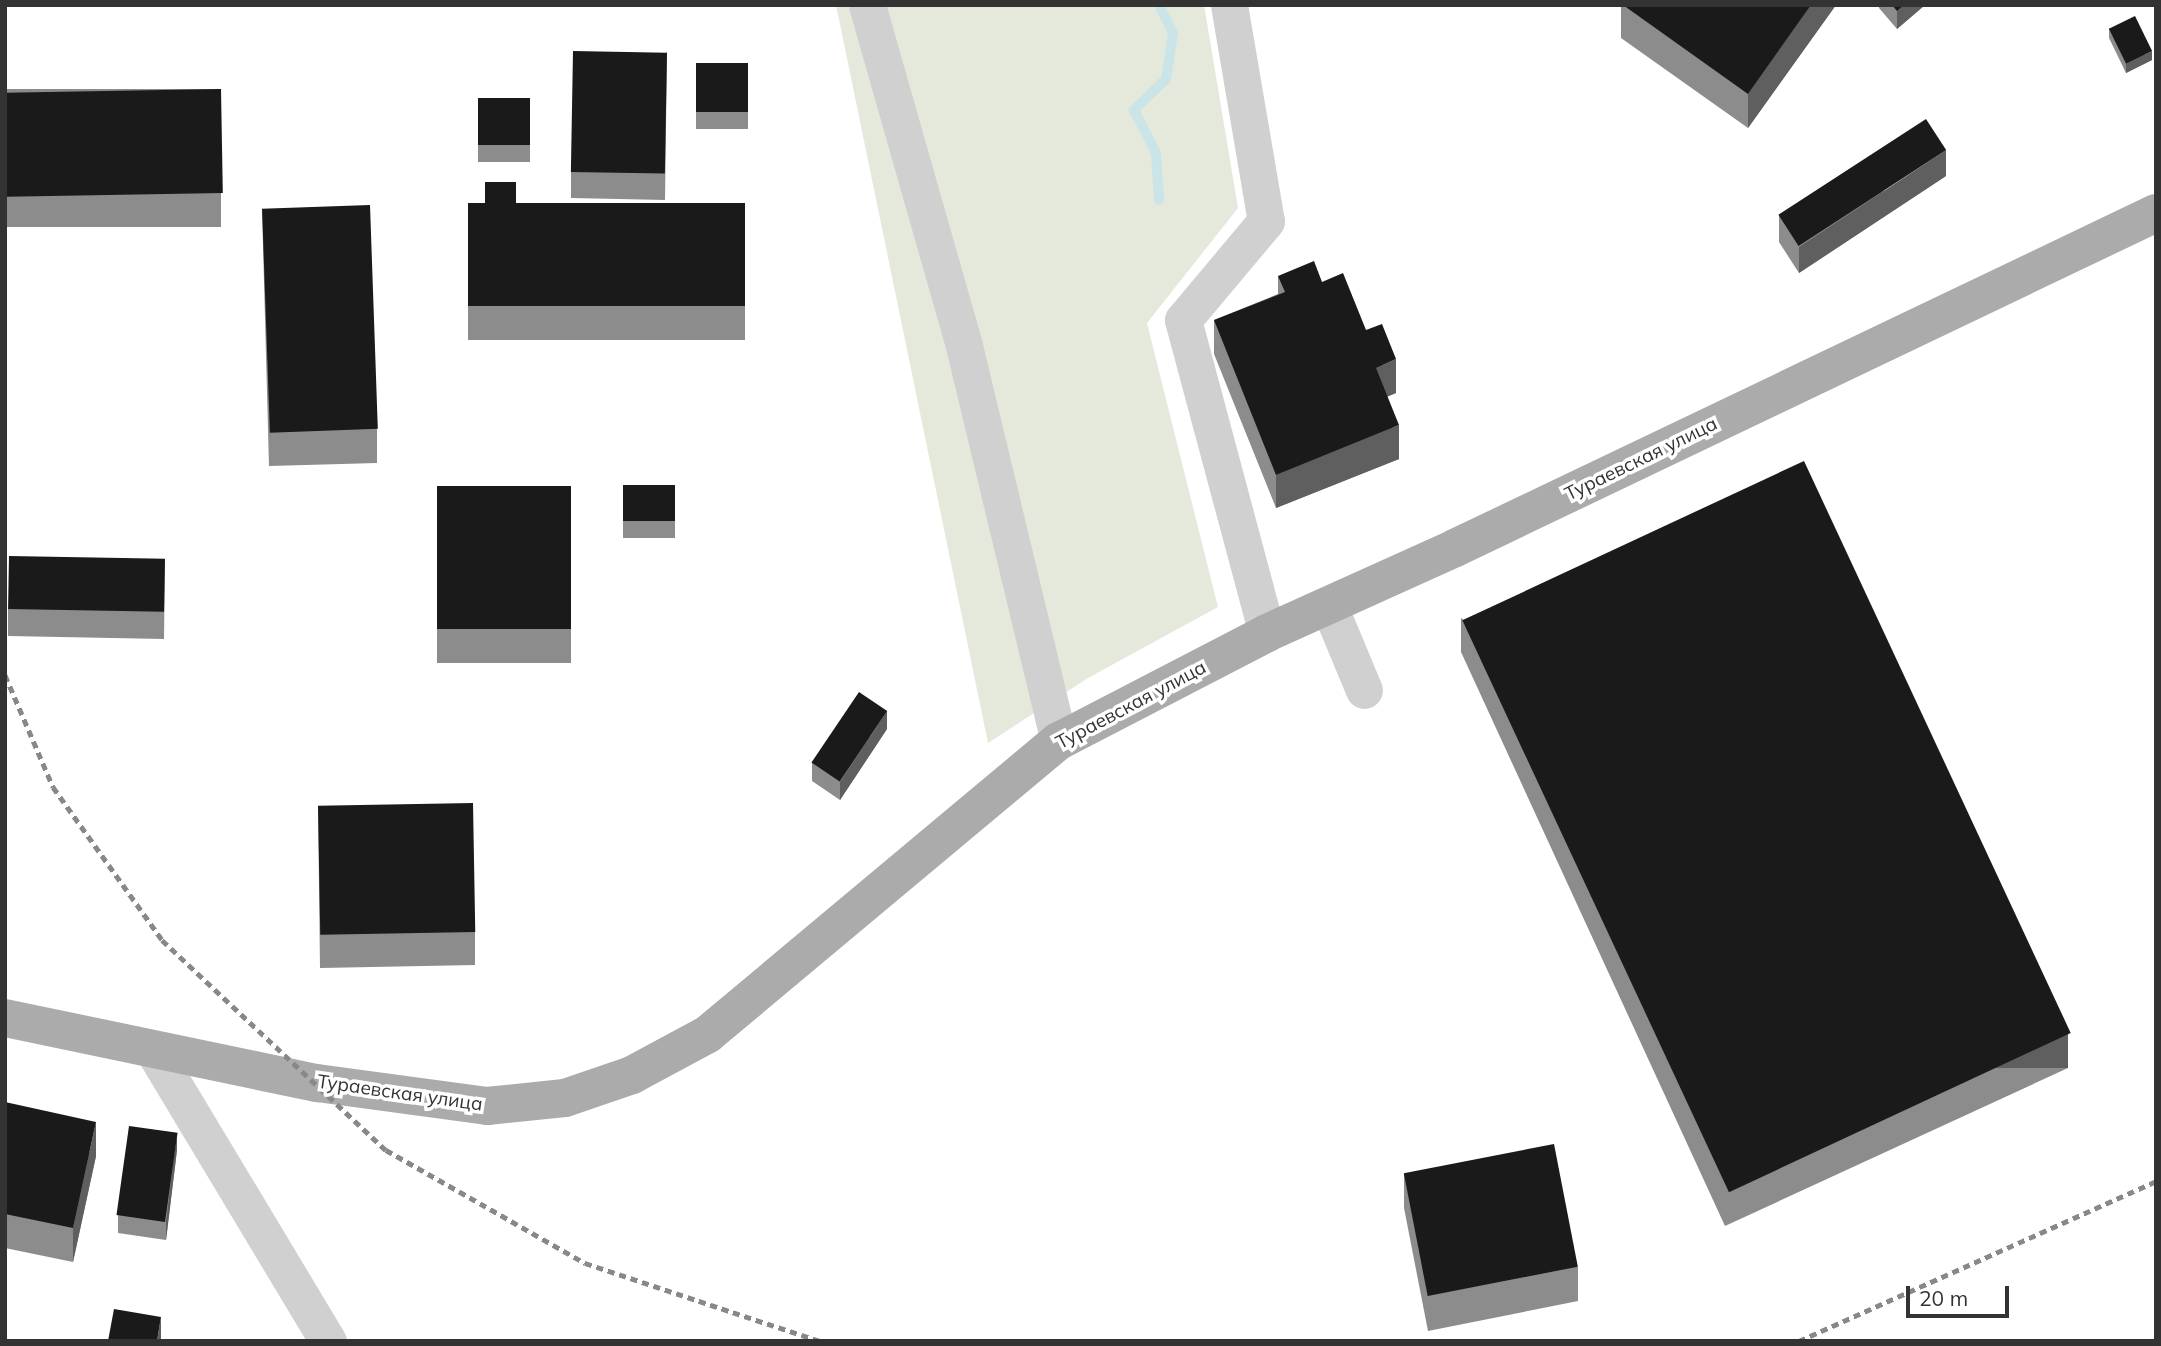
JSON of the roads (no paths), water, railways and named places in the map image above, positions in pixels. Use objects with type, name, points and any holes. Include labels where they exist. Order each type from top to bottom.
[{"type":"main road","name":"Тураевская улица","points":[[5,1018],[317,1083],[487,1107],[565,1098],[632,1075],[708,1034],[1059,741],[1267,633],[1455,548],[2156,213]]},
{"type":"lane","points":[[867,5],[964,346],[1059,741]]},
{"type":"lane","points":[[1229,5],[1266,221],[1183,320],[1267,633]]},
{"type":"lane","points":[[1329,606],[1364,690]]},
{"type":"lane","points":[[153,1050],[328,1341]]},
{"type":"waterway","points":[[1159,5],[1173,33],[1166,79],[1134,110],[1156,153],[1159,200]]},
{"type":"railway","points":[[5,675],[53,787],[162,940],[386,1150],[585,1263],[819,1341]]},
{"type":"railway","points":[[1799,1341],[2156,1181]]}]
